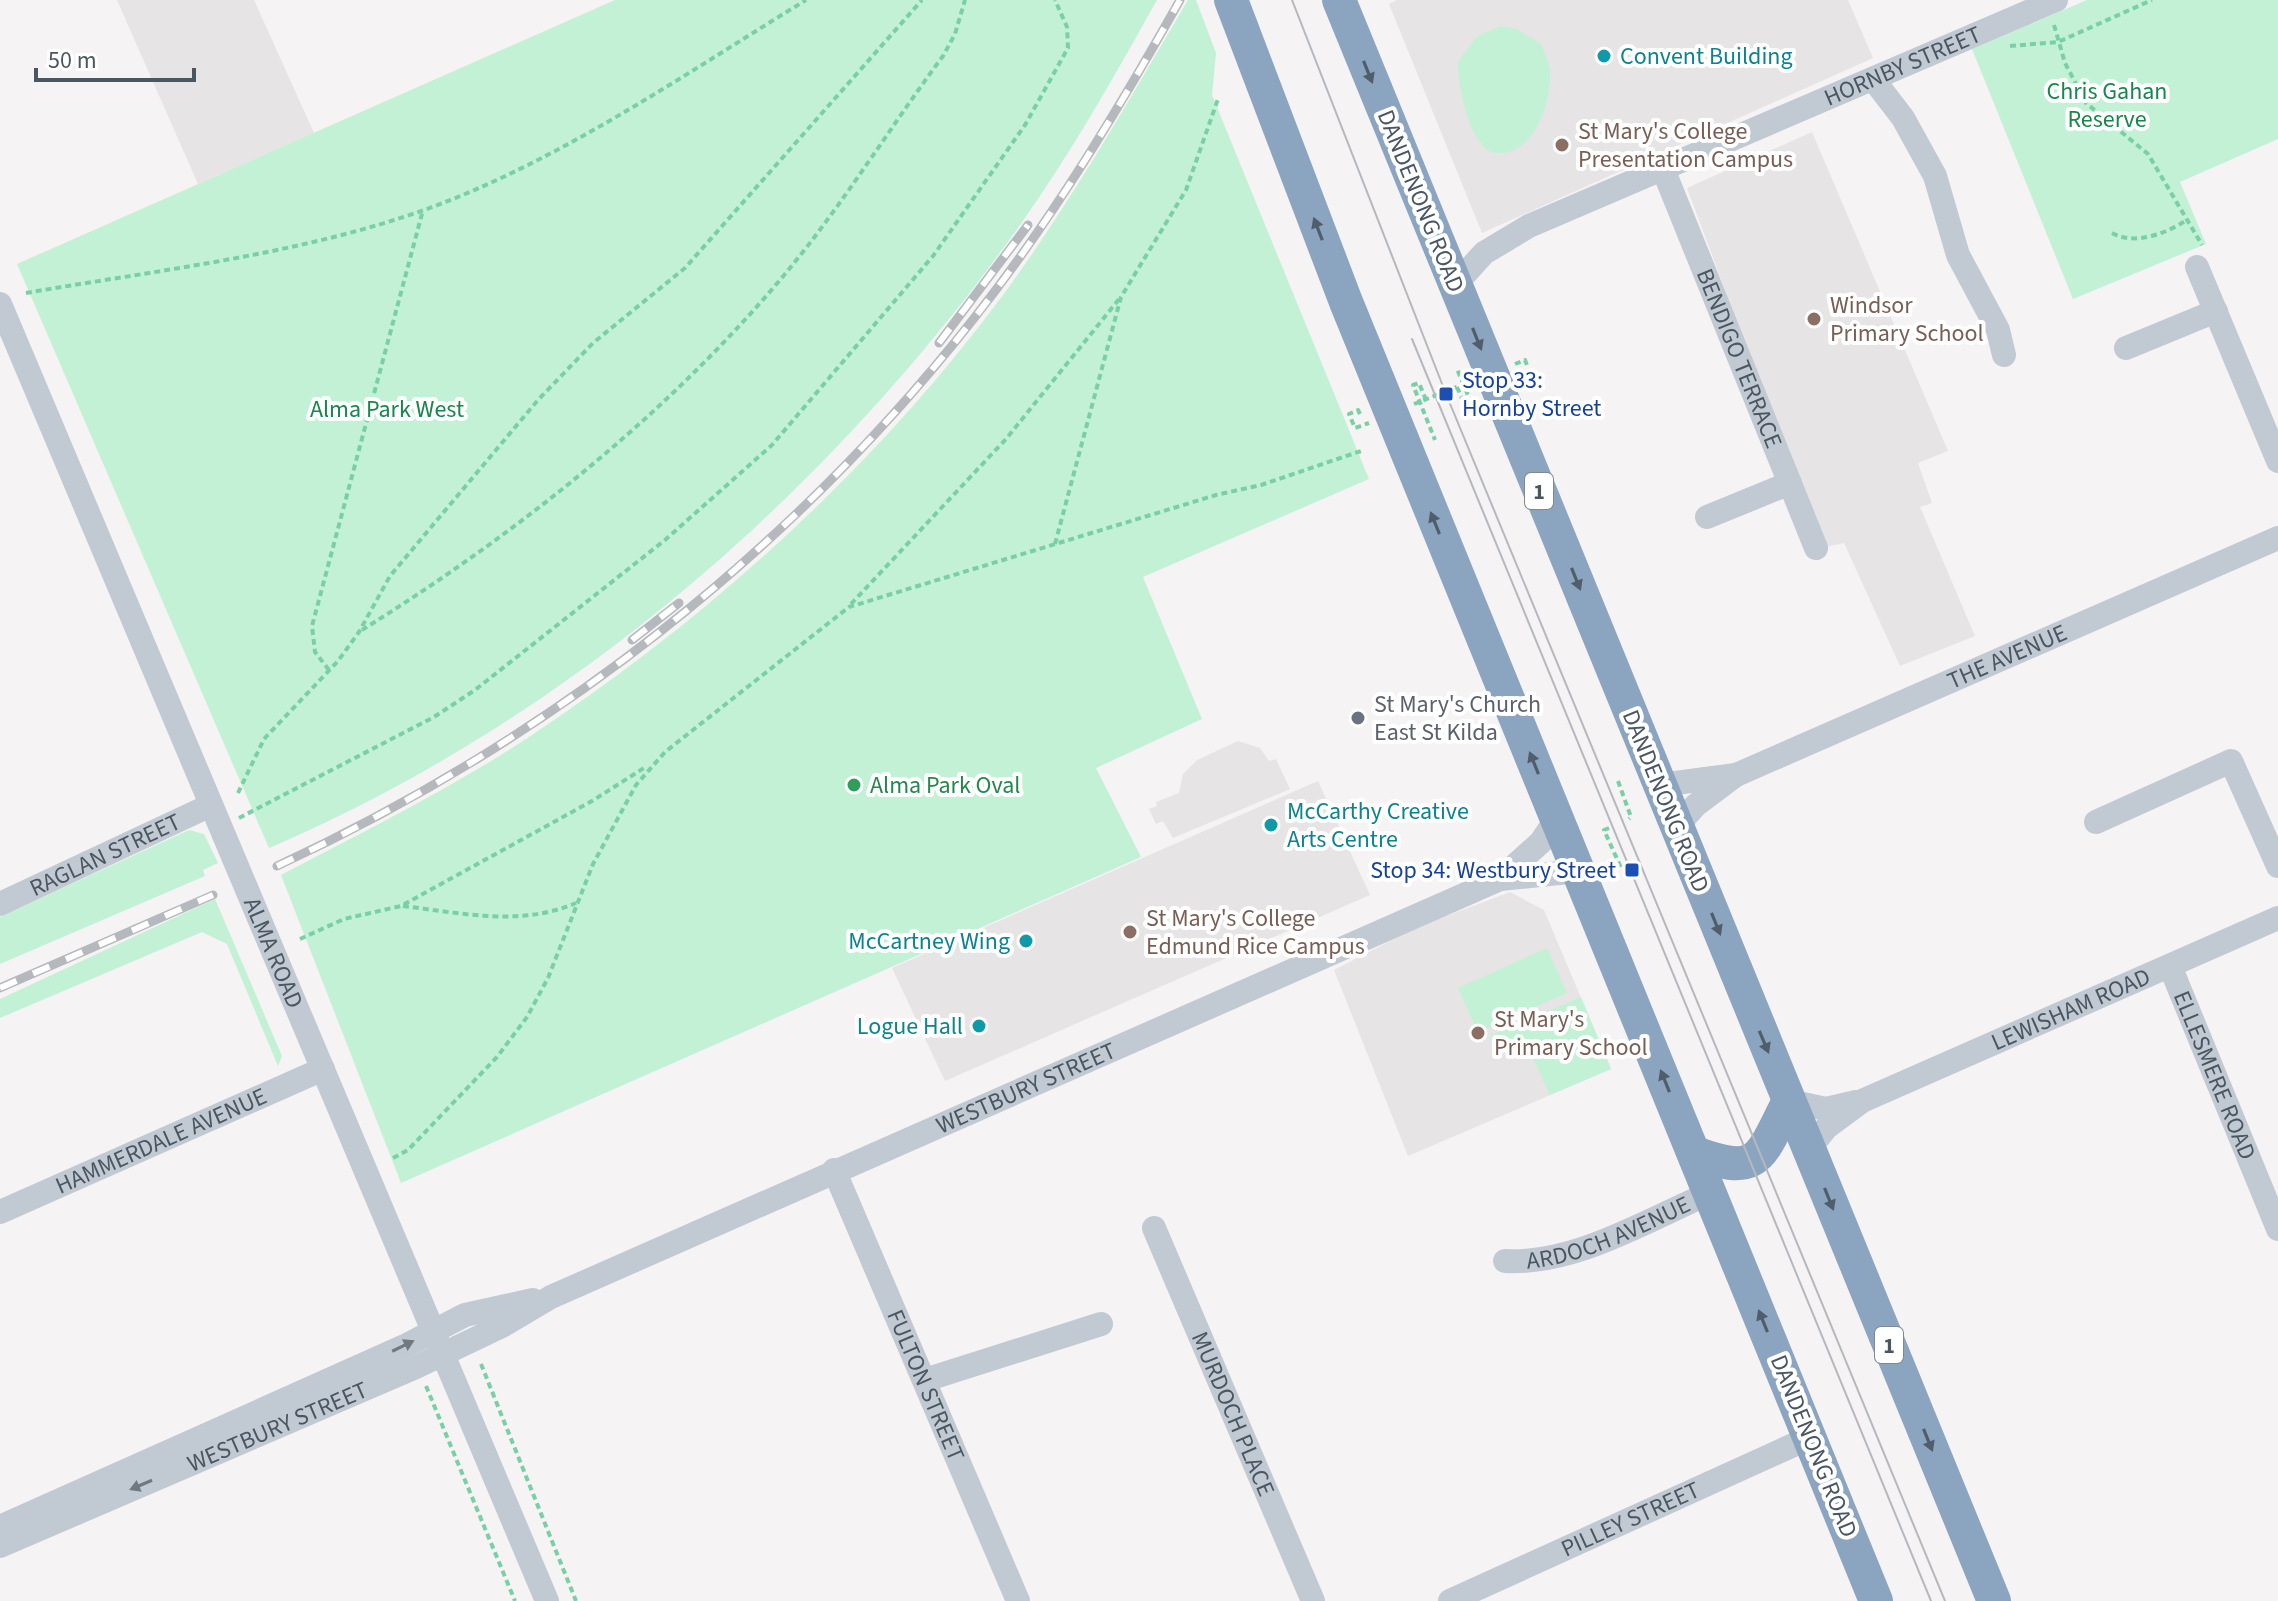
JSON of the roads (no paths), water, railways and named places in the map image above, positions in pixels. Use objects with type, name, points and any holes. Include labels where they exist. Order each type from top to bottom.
[{"type":"highway","name":"DANDENONG ROAD","points":[[1231,0],[1346,302],[1557,818],[1592,864],[1710,1193],[1876,1601]]},
{"type":"highway","name":"DANDENONG ROAD","points":[[1339,0],[1455,285],[1649,791],[1677,826],[1994,1601]]},
{"type":"highway","points":[[1695,1153],[1726,1165],[1750,1162],[1765,1147],[1789,1101]]},
{"type":"street","name":"HORNBY STREET","points":[[1455,285],[1484,253],[1529,226],[2053,2]]},
{"type":"street","points":[[1884,74],[1903,118],[1935,176],[1958,255],[1998,330],[2004,355]]},
{"type":"street","name":"BENDIGO TERRACE","points":[[1663,169],[1816,548]]},
{"type":"street","points":[[2199,256],[2216,311],[2278,461]]},
{"type":"street","name":"ALMA ROAD","points":[[0,304],[547,1601]]},
{"type":"street","points":[[2126,348],[2216,311]]},
{"type":"street","points":[[1707,517],[1790,483]]},
{"type":"street","name":"THE AVENUE","points":[[1649,791],[1736,775],[2278,538]]},
{"type":"street","points":[[2096,822],[2231,761],[2278,866]]},
{"type":"street","name":"THE AVENUE","points":[[1677,826],[1696,805],[1736,775]]},
{"type":"street","name":"RAGLAN STREET","points":[[0,904],[216,816]]},
{"type":"street","name":"WESTBURY STREET","points":[[1500,879],[1541,842],[1557,818]]},
{"type":"street","name":"WESTBURY STREET","points":[[0,1546],[443,1353],[502,1326],[551,1297],[834,1170],[1500,879],[1592,864]]},
{"type":"street","name":"LEWISHAM ROAD","points":[[1789,1101],[1826,1109],[1862,1101],[2278,918]]},
{"type":"street","name":"ELLESMERE ROAD","points":[[2170,966],[2278,1229]]},
{"type":"street","name":"HAMMERDALE AVENUE","points":[[0,1212],[323,1069]]},
{"type":"street","name":"LEWISHAM ROAD","points":[[1809,1149],[1827,1127],[1862,1101]]},
{"type":"street","name":"FULTON STREET","points":[[834,1170],[1018,1601]]},
{"type":"street","name":"ARDOCH AVENUE","points":[[1505,1261],[1527,1263],[1564,1254],[1710,1193]]},
{"type":"street","name":"MURDOCH PLACE","points":[[1154,1228],[1313,1601]]},
{"type":"street","name":"WESTBURY STREET","points":[[0,1527],[465,1315],[551,1297]]},
{"type":"street","points":[[925,1380],[1101,1324]]},
{"type":"street","name":"PILLEY STREET","points":[[1450,1601],[1811,1437]]},
{"type":"tram line","points":[[1292,0],[1446,394],[1945,1601]]},
{"type":"tram line","points":[[1412,339],[1931,1601]]},
{"type":"railway","points":[[277,866],[377,816],[475,760],[568,699],[658,633],[744,562],[826,485],[903,403],[1004,279],[1084,163],[1180,0]]},
{"type":"railway","points":[[939,343],[1028,225]]},
{"type":"railway","points":[[632,640],[679,603]]},
{"type":"railway","points":[[0,988],[213,895]]},
{"type":"place","name":"Convent Building","points":[[1604,56]]},
{"type":"place","name":"St Mary's College Presentation Campus","points":[[1562,145]]},
{"type":"place","name":"Windsor Primary School","points":[[1814,319]]},
{"type":"place","name":"Stop 33: Hornby Street","points":[[1446,394]]},
{"type":"place","name":"St Mary's Church East St Kilda","points":[[1358,718]]},
{"type":"place","name":"Alma Park Oval","points":[[854,785]]},
{"type":"place","name":"McCarthy Creative Arts Centre","points":[[1271,825]]},
{"type":"place","name":"Stop 34: Westbury Street","points":[[1632,870]]},
{"type":"place","name":"St Mary's College Edmund Rice Campus","points":[[1130,932]]},
{"type":"place","name":"McCartney Wing","points":[[1026,941]]},
{"type":"place","name":"Logue Hall","points":[[979,1026]]},
{"type":"place","name":"St Mary's Primary School","points":[[1478,1033]]},
{"type":"park label","name":"Chris Gahan Reserve","points":[[2107,105]]},
{"type":"park label","name":"Alma Park West","points":[[387,409]]}]
